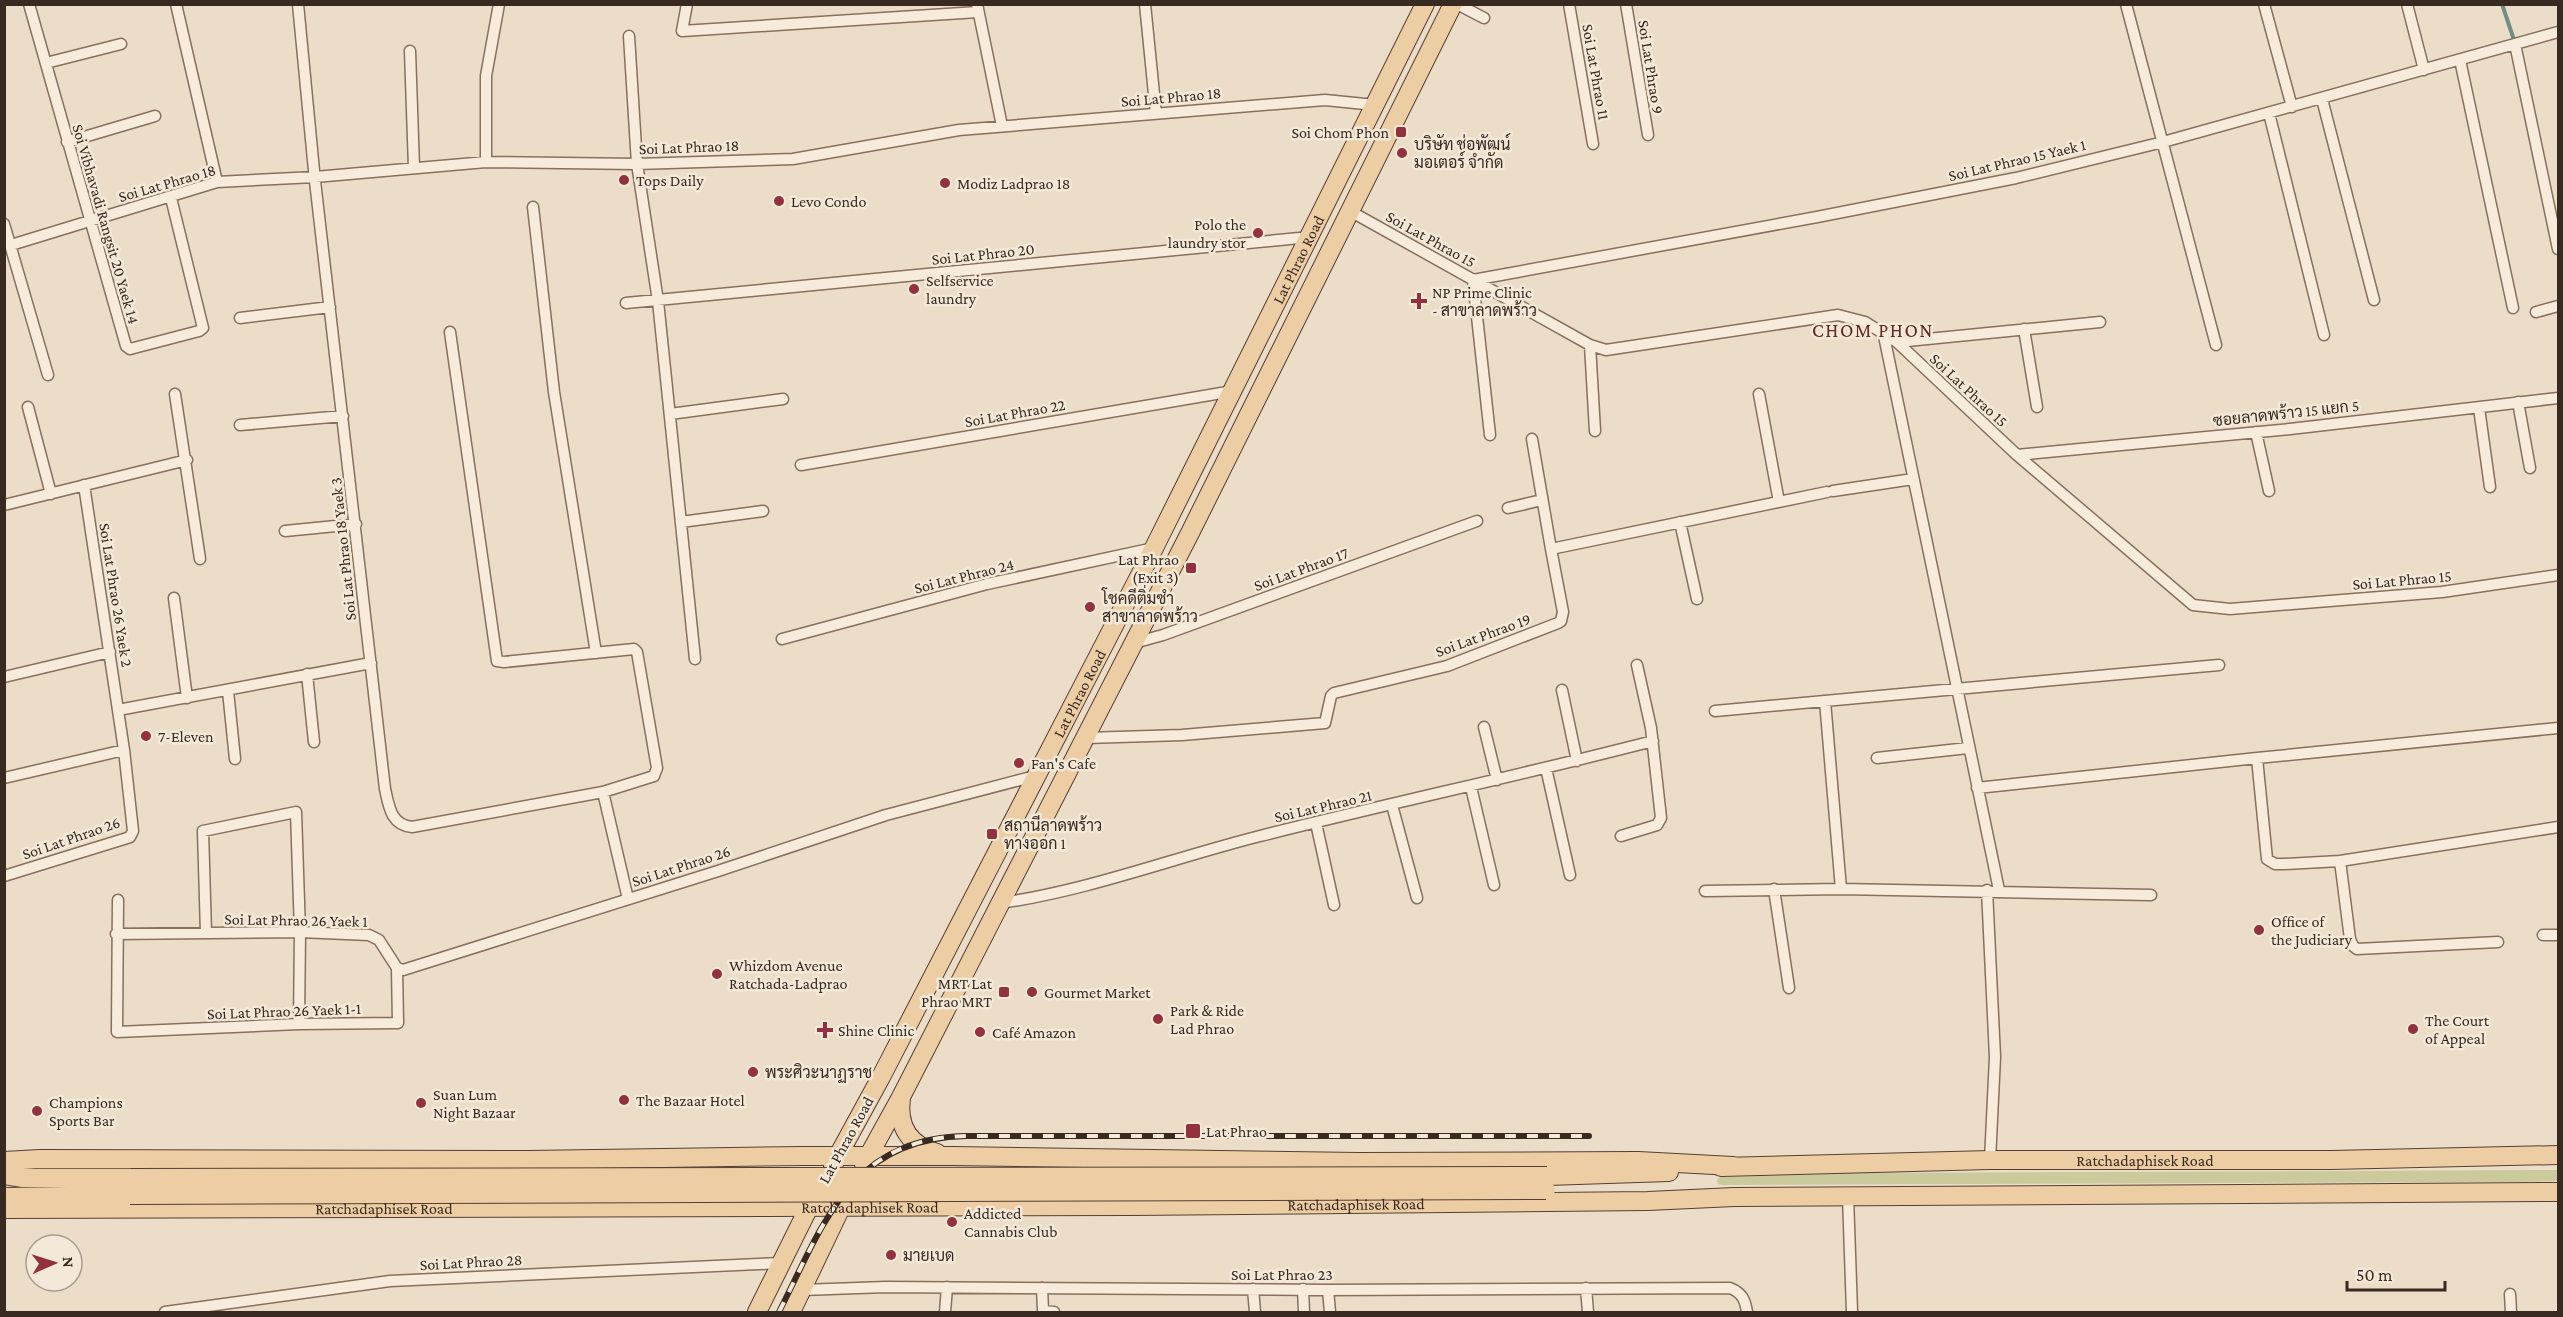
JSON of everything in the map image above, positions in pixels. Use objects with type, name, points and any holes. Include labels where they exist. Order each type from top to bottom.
[{"type":"main road","name":"Lat Phrao Road","points":[[757,1312],[809,1206],[881,1077],[1154,548],[1311,237],[1425,4]]},
{"type":"main road","name":"Lat Phrao Road","points":[[791,1312],[841,1207],[901,1097],[1086,738],[1455,4]]},
{"type":"main road","points":[[1329,199],[1350,211]]},
{"type":"main road","points":[[1311,237],[1331,249]]},
{"type":"main road","points":[[901,1097],[899,1110],[901,1123],[908,1136],[926,1150],[953,1156]]},
{"type":"main road","name":"Ratchadaphisek Road","points":[[1547,1183],[1733,1166],[1990,1160],[2331,1160],[2559,1155]]},
{"type":"main road","name":"Ratchadaphisek Road","points":[[4,1161],[40,1159],[575,1160],[953,1156],[1138,1160],[1638,1161],[1733,1166]]},
{"type":"main road","points":[[443,1160],[457,1169],[461,1190],[458,1197],[443,1208]]},
{"type":"main road","points":[[575,1160],[588,1169],[592,1183],[589,1197],[577,1207]]},
{"type":"main road","points":[[1131,1206],[1118,1197],[1113,1190],[1114,1170],[1123,1163],[1138,1160]]},
{"type":"main road","points":[[1240,1160],[1226,1167],[1226,1186],[1230,1194],[1246,1204]]},
{"type":"main road","name":"Ratchadaphisek Road","points":[[4,1175],[130,1187]]},
{"type":"main road","name":"Ratchadaphisek Road","points":[[4,1197],[130,1187],[1547,1183],[1734,1197]]},
{"type":"main road","name":"Ratchadaphisek Road","points":[[4,1209],[1131,1206],[1648,1201],[1734,1197],[2559,1192]]},
{"type":"street","name":"Soi Vibhavadi Rangsit 20 Yaek 14","points":[[29,4],[126,346],[133,350],[203,328],[171,198]]},
{"type":"street","points":[[176,4],[217,182]]},
{"type":"street","name":"Soi Lat Phrao 18 Yaek 3","points":[[298,4],[315,177],[371,663]]},
{"type":"street","points":[[486,162],[486,76],[500,4]]},
{"type":"street","points":[[687,4],[682,31],[978,8],[1002,126]]},
{"type":"street","points":[[1145,4],[1156,114]]},
{"type":"street","points":[[1455,4],[1484,18]]},
{"type":"street","name":"Soi Lat Phrao 11","points":[[1569,4],[1593,144]]},
{"type":"street","name":"Soi Lat Phrao 9","points":[[1626,4],[1647,135]]},
{"type":"street","points":[[2126,4],[2216,345]]},
{"type":"street","points":[[2264,4],[2292,107]]},
{"type":"street","points":[[2407,4],[2424,70]]},
{"type":"street","name":"Soi Lat Phrao 15 Yaek 1","points":[[1473,280],[1980,185],[2163,142],[2559,32]]},
{"type":"street","points":[[629,36],[638,164],[658,301],[695,658]]},
{"type":"street","points":[[46,63],[121,44]]},
{"type":"street","points":[[2515,44],[2559,249]]},
{"type":"street","points":[[410,51],[414,168]]},
{"type":"street","points":[[2460,60],[2513,308]]},
{"type":"street","points":[[2322,99],[2374,300]]},
{"type":"street","name":"Soi Lat Phrao 18","points":[[12,246],[217,182],[315,177],[486,162],[638,164],[793,159],[959,130],[1002,126],[1325,100],[1375,105]]},
{"type":"street","points":[[2269,113],[2324,335]]},
{"type":"street","points":[[67,142],[155,116]]},
{"type":"street","points":[[533,207],[554,392],[596,653]]},
{"type":"street","name":"Soi Lat Phrao 15","points":[[1350,211],[1590,345],[1611,351],[1838,315],[1865,322],[1884,336],[1897,342],[2017,455],[2193,605],[2230,609],[2442,592],[2559,575]]},
{"type":"street","points":[[4,224],[48,375]]},
{"type":"street","name":"Soi Lat Phrao 20","points":[[626,303],[1311,237]]},
{"type":"street","points":[[1473,280],[1490,435]]},
{"type":"street","points":[[2536,312],[2559,306]]},
{"type":"street","points":[[240,318],[330,307]]},
{"type":"street","points":[[1897,342],[2100,322]]},
{"type":"street","points":[[2024,329],[2037,407]]},
{"type":"street","points":[[118,710],[371,663],[385,789],[394,820],[402,826],[412,827],[603,792],[654,776],[657,768],[637,652],[631,647],[596,653],[497,661],[450,332]]},
{"type":"street","points":[[1884,336],[1977,788],[1993,890],[1995,1057],[1990,1160]]},
{"type":"street","points":[[1590,345],[1595,431]]},
{"type":"street","name":"Soi Lat Phrao 22","points":[[801,465],[1233,391]]},
{"type":"street","points":[[174,394],[187,460],[200,559]]},
{"type":"street","points":[[1759,394],[1779,502]]},
{"type":"street","name":"ซอยลาดพร้าว 15 แยก 5","points":[[2017,455],[2256,432],[2559,398]]},
{"type":"street","points":[[670,414],[783,399]]},
{"type":"street","points":[[2518,402],[2530,468]]},
{"type":"street","points":[[28,407],[51,494]]},
{"type":"street","points":[[2479,408],[2490,487]]},
{"type":"street","points":[[240,426],[343,416]]},
{"type":"street","points":[[2256,432],[2269,491]]},
{"type":"street","points":[[1532,439],[1551,549],[1830,492],[1913,479]]},
{"type":"street","points":[[4,505],[187,460]]},
{"type":"street","name":"Soi Lat Phrao 26 Yaek 2","points":[[84,485],[118,710]]},
{"type":"street","points":[[1508,508],[1542,500]]},
{"type":"street","points":[[681,522],[764,511]]},
{"type":"street","name":"Soi Lat Phrao 17","points":[[1134,643],[1163,635],[1477,521]]},
{"type":"street","points":[[1680,522],[1697,599]]},
{"type":"street","points":[[285,531],[356,524]]},
{"type":"street","name":"Soi Lat Phrao 24","points":[[782,639],[987,584],[1154,548]]},
{"type":"street","name":"Soi Lat Phrao 19","points":[[1086,738],[1182,735],[1325,723],[1331,696],[1334,693],[1447,666],[1561,621],[1563,612],[1551,549]]},
{"type":"street","points":[[174,598],[188,698]]},
{"type":"street","points":[[4,677],[110,652]]},
{"type":"street","points":[[1621,836],[1658,825],[1660,821],[1653,741],[1638,664]]},
{"type":"street","points":[[1715,711],[2219,665]]},
{"type":"street","points":[[307,674],[314,742]]},
{"type":"street","points":[[1562,690],[1577,761]]},
{"type":"street","points":[[228,691],[235,759]]},
{"type":"street","points":[[1825,701],[1841,889]]},
{"type":"street","name":"Soi Lat Phrao 26","points":[[4,876],[130,837],[133,831],[118,710]]},
{"type":"street","points":[[1484,727],[1497,780]]},
{"type":"street","points":[[1977,788],[2559,728]]},
{"type":"street","name":"Soi Lat Phrao 21","points":[[1001,903],[1089,886],[1258,837],[1653,741]]},
{"type":"street","points":[[1877,758],[1968,748]]},
{"type":"street","points":[[4,778],[124,750]]},
{"type":"street","points":[[2257,758],[2266,859],[2275,864],[2340,861],[2559,827]]},
{"type":"street","points":[[1546,768],[1570,875]]},
{"type":"street","name":"Soi Lat Phrao 26","points":[[603,792],[628,899],[886,815],[1035,776]]},
{"type":"street","points":[[1471,787],[1494,885]]},
{"type":"street","points":[[1392,805],[1417,898]]},
{"type":"street","points":[[206,933],[202,831],[294,811],[297,813],[300,932],[299,1024]]},
{"type":"street","points":[[1316,823],[1334,905]]},
{"type":"street","points":[[2340,861],[2350,939],[2357,949],[2498,942]]},
{"type":"street","points":[[1774,889],[1789,988]]},
{"type":"street","points":[[1705,891],[1993,890],[2151,895]]},
{"type":"street","points":[[397,968],[403,970],[628,899]]},
{"type":"street","points":[[116,934],[118,900]]},
{"type":"street","name":"Soi Lat Phrao 26 Yaek 1","points":[[116,934],[300,932],[375,936],[397,968]]},
{"type":"street","name":"Soi Lat Phrao 26 Yaek 1-1","points":[[116,934],[117,1032],[299,1024],[398,1023],[397,968]]},
{"type":"street","points":[[2543,935],[2559,935]]},
{"type":"street","points":[[1848,1197],[1852,1312]]},
{"type":"street","name":"Soi Lat Phrao 28","points":[[165,1312],[390,1281],[781,1263]]},
{"type":"street","points":[[945,1312],[946,1287]]},
{"type":"street","name":"Soi Lat Phrao 23","points":[[802,1290],[946,1287],[1328,1290],[1730,1288],[1740,1292],[1746,1302],[1747,1312]]},
{"type":"street","points":[[1042,1288],[1043,1311],[1054,1312]]},
{"type":"street","points":[[1586,1288],[1588,1312]]},
{"type":"street","points":[[1253,1289],[1255,1312]]},
{"type":"street","points":[[1303,1289],[1304,1312]]},
{"type":"street","points":[[1328,1290],[1330,1312]]},
{"type":"street","points":[[2510,1294],[2511,1312]]},
{"type":"green space","points":[[2558,1170],[2558,1181],[2517,1182],[1722,1185],[1718,1184],[1717,1180],[1720,1177],[1853,1173]]},
{"type":"waterway","points":[[2502,4],[2514,40]]},
{"type":"railway","points":[[779,1312],[827,1218],[846,1191],[868,1169],[895,1152],[927,1140],[967,1136],[1589,1136]]},
{"type":"place","name":"Soi Chom Phon","points":[[1401,132]]},
{"type":"place","name":"บริษัท ช่อพัฒน์ มอเตอร์ จำกัด","points":[[1402,153]]},
{"type":"place","name":"Tops Daily","points":[[624,180]]},
{"type":"place","name":"Modiz Ladprao 18","points":[[945,183]]},
{"type":"place","name":"Levo Condo","points":[[779,201]]},
{"type":"place","name":"Polo the laundry stor","points":[[1258,233]]},
{"type":"place","name":"Selfservice laundry","points":[[914,289]]},
{"type":"place","name":"NP Prime Clinic - สาขาลาดพร้าว","points":[[1419,301]]},
{"type":"place","name":"Lat Phrao (Exit 3)","points":[[1191,568]]},
{"type":"place","name":"โชคดีติ่มซำ สาขาลาดพร้าว","points":[[1090,607]]},
{"type":"place","name":"7-Eleven","points":[[146,736]]},
{"type":"place","name":"Fan's Cafe","points":[[1019,763]]},
{"type":"place","name":"สถานีลาดพร้าว ทางออก 1","points":[[992,834]]},
{"type":"place","name":"Office of the Judiciary","points":[[2259,930]]},
{"type":"place","name":"Whizdom Avenue Ratchada-Ladprao","points":[[717,974]]},
{"type":"place","name":"MRT Lat Phrao MRT","points":[[1004,992]]},
{"type":"place","name":"Gourmet Market","points":[[1032,992]]},
{"type":"place","name":"Park & Ride Lad Phrao","points":[[1158,1019]]},
{"type":"place","name":"The Court of Appeal","points":[[2413,1029]]},
{"type":"place","name":"Shine Clinic","points":[[825,1030]]},
{"type":"place","name":"Café Amazon","points":[[980,1032]]},
{"type":"place","name":"พระศิวะนาฏราช","points":[[753,1072]]},
{"type":"place","name":"The Bazaar Hotel","points":[[624,1100]]},
{"type":"place","name":"Suan Lum Night Bazaar","points":[[421,1103]]},
{"type":"place","name":"Champions Sports Bar","points":[[37,1111]]},
{"type":"place","name":"Lat Phrao","points":[[1193,1131]]},
{"type":"place","name":"Addicted Cannabis Club","points":[[952,1222]]},
{"type":"place","name":"มายเบด","points":[[891,1255]]},
{"type":"district","name":"CHOM PHON","points":[[1873,330]]}]
